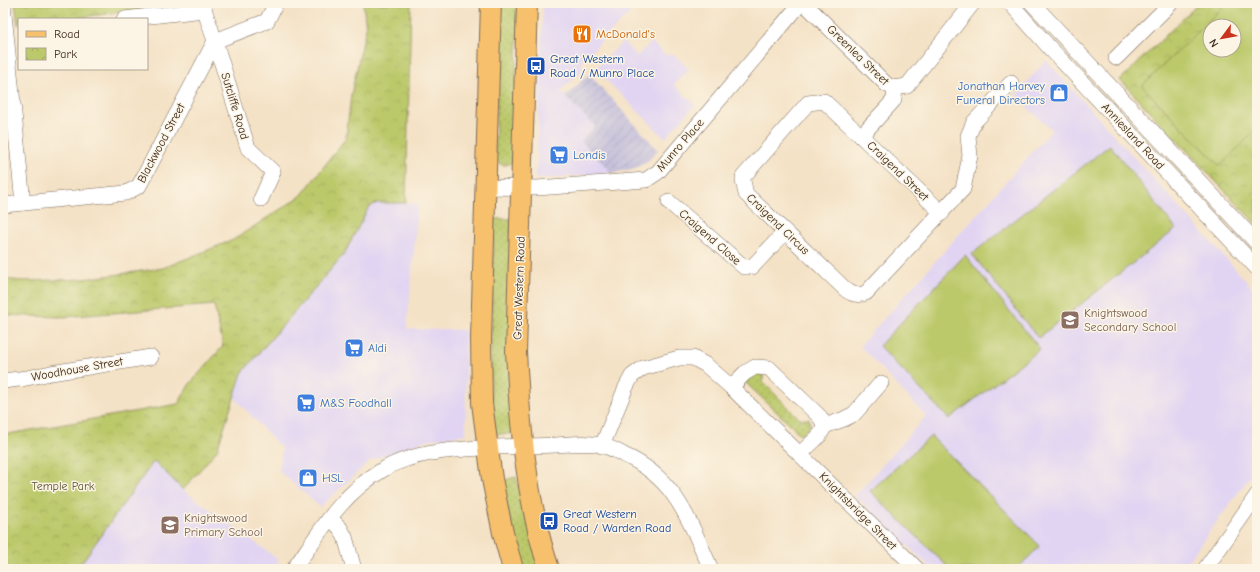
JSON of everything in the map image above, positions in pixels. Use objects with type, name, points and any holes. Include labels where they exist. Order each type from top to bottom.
[{"type":"main road","points":[[491,3],[481,338],[482,403],[487,448],[496,501],[513,569]]},
{"type":"main road","name":"Great Western Road","points":[[527,3],[516,352],[523,446],[530,491],[549,569]]},
{"type":"street","points":[[215,41],[267,21],[276,3]]},
{"type":"street","name":"Munro Place","points":[[485,187],[537,188],[646,180],[658,172],[803,3]]},
{"type":"street","name":"Greenlea Street","points":[[803,3],[887,84],[895,88]]},
{"type":"street","points":[[895,88],[907,86],[973,3]]},
{"type":"street","name":"Anniesland Road","points":[[1010,3],[1257,268]]},
{"type":"street","name":"Anniesland Road","points":[[1032,3],[1257,243]]},
{"type":"street","points":[[1116,58],[1171,3]]},
{"type":"street","points":[[3,4],[12,33],[23,203]]},
{"type":"street","points":[[130,18],[203,6]]},
{"type":"street","name":"Sutcliffe Road","points":[[203,6],[248,148],[273,172],[261,199]]},
{"type":"street","name":"Blackwood Street","points":[[3,205],[126,193],[139,186],[215,41]]},
{"type":"street","points":[[942,213],[963,190],[970,156],[968,136],[974,122],[1011,83]]},
{"type":"street","name":"Craigend Street","points":[[895,88],[894,100],[861,136],[942,213]]},
{"type":"street","name":"Craigend Circus","points":[[861,136],[824,101],[808,102],[743,177],[746,194],[845,289],[850,293],[859,296],[866,293],[942,213]]},
{"type":"street","name":"Craigend Close","points":[[669,202],[744,267],[752,268],[785,232]]},
{"type":"street","name":"Woodhouse Street","points":[[3,381],[27,378],[51,372],[151,357]]},
{"type":"street","name":"Knightsbridge Street","points":[[602,446],[632,376],[643,368],[679,358],[693,358],[706,365],[731,387],[917,569]]},
{"type":"street","points":[[731,387],[744,373],[755,367],[769,368],[820,417],[825,426]]},
{"type":"street","points":[[800,454],[818,436],[825,426],[854,414],[881,383]]},
{"type":"street","points":[[294,569],[330,518],[353,491],[385,468],[424,454],[487,448],[578,444],[602,446],[636,460],[666,485],[686,514],[711,569]]},
{"type":"street","points":[[1204,569],[1257,495]]},
{"type":"street","points":[[330,518],[343,532],[354,569]]},
{"type":"shaded area","points":[[543,3],[639,3],[582,61],[582,71],[560,91],[595,126],[581,141],[612,173],[536,179]]},
{"type":"shaded area","points":[[623,42],[637,56],[652,42],[665,55],[673,54],[689,69],[674,85],[695,105],[665,138],[595,69]]},
{"type":"shaded area","name":"Knightswood Secondary School","points":[[1046,60],[1257,293],[1257,467],[1182,569],[932,569],[855,496],[926,416],[860,346],[1052,130],[1015,96]]},
{"type":"shaded area","points":[[589,74],[658,150],[647,162],[636,168],[612,173],[581,141],[595,126],[565,97]]},
{"type":"shaded area","points":[[377,203],[418,203],[407,329],[465,330],[466,434],[427,440],[371,460],[320,507],[279,471],[282,449],[234,397],[242,373],[344,254],[369,207]]},
{"type":"shaded area","name":"Knightswood Primary School","points":[[154,461],[183,490],[279,560],[273,569],[77,569]]},
{"type":"green space","points":[[15,3],[180,3],[178,5],[75,18],[18,18],[18,25]]},
{"type":"green space","name":"Temple Park","points":[[363,3],[411,3],[406,203],[377,203],[369,207],[344,254],[242,373],[217,450],[183,490],[154,461],[77,569],[6,569],[3,563],[3,435],[178,404],[189,385],[223,346],[214,305],[61,317],[3,315],[3,279],[23,281],[84,279],[163,268],[233,240],[301,196],[346,138],[351,95],[366,28]]},
{"type":"green space","points":[[500,3],[519,3],[513,161],[506,165],[499,163],[495,159]]},
{"type":"green space","points":[[1199,3],[1257,3],[1257,225],[1120,80]]},
{"type":"green space","points":[[1227,3],[1257,3],[1257,129],[1220,166],[1142,86],[1202,27],[1202,58],[1242,58],[1242,18],[1212,18]]},
{"type":"green space","points":[[1110,145],[1176,229],[1038,338],[972,254]]},
{"type":"green space","points":[[494,219],[511,219],[512,434],[495,434],[491,401]]},
{"type":"green space","points":[[965,255],[1040,349],[949,419],[879,346]]},
{"type":"green space","points":[[753,373],[763,374],[763,382],[800,419],[809,419],[810,426],[801,435],[745,382]]},
{"type":"green space","points":[[931,436],[1040,546],[1017,569],[950,569],[870,491]]},
{"type":"green space","points":[[516,477],[541,569],[522,569],[501,481]]},
{"type":"place","name":"McDonald's","points":[[582,34]]},
{"type":"place","name":"Great Western Road / Munro Place","points":[[536,66]]},
{"type":"place","name":"Jonathan Harvey Funeral Directors","points":[[1059,93]]},
{"type":"place","name":"Londis","points":[[559,155]]},
{"type":"place","name":"Knightswood Secondary School","points":[[1070,320]]},
{"type":"place","name":"Aldi","points":[[354,348]]},
{"type":"place","name":"M&S Foodhall","points":[[306,403]]},
{"type":"place","name":"HSL","points":[[308,478]]},
{"type":"place","name":"Great Western Road / Warden Road","points":[[549,521]]},
{"type":"place","name":"Knightswood Primary School","points":[[170,525]]}]
